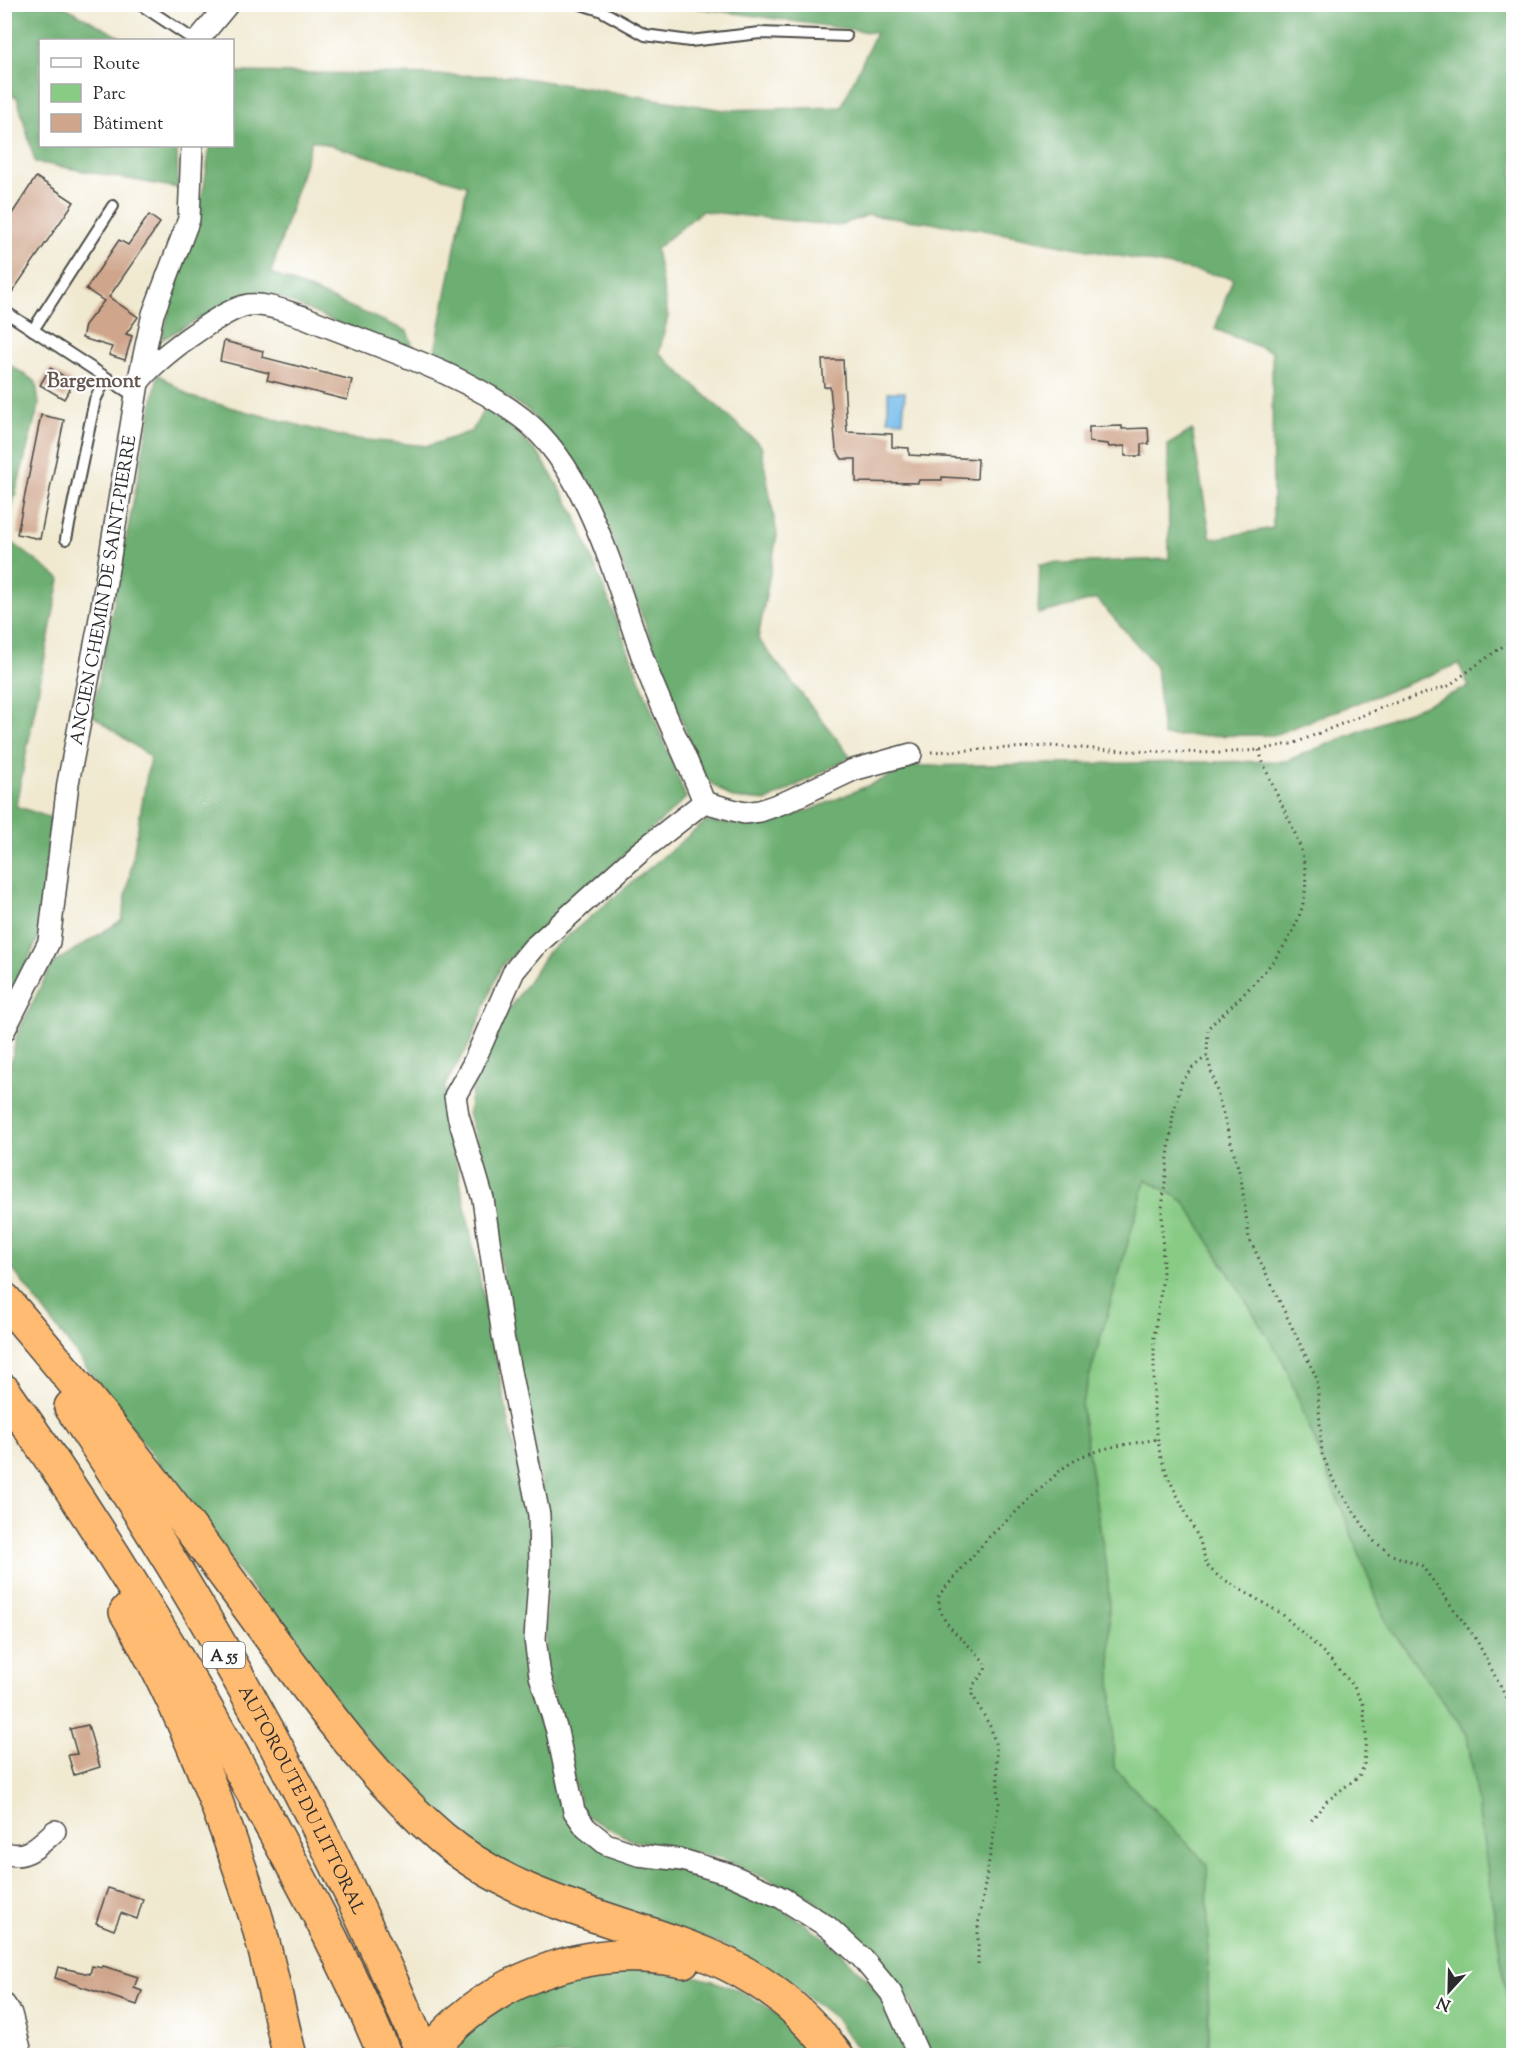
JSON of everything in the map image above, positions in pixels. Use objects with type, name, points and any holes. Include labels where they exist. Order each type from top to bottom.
[{"type":"highway","points":[[4,1299],[90,1399],[355,1749],[416,1815],[469,1859],[503,1879],[560,1904],[717,1960],[746,1975],[789,2004],[835,2053]]},
{"type":"highway","name":"AUTOROUTE DU LITTORAL","points":[[4,1312],[118,1479],[238,1678],[329,1849],[425,2055]]},
{"type":"highway","name":"AUTOROUTE DU LITTORAL","points":[[4,1391],[74,1489],[180,1662],[300,1878],[384,2052]]},
{"type":"highway","points":[[4,1410],[129,1618],[199,1761],[255,1916],[290,2055]]},
{"type":"highway","points":[[425,2055],[463,2016],[507,1986],[542,1971],[573,1963],[646,1956],[712,1968],[751,1984],[787,2007],[835,2053]]},
{"type":"street","points":[[197,39],[228,4]]},
{"type":"street","name":"ANCIEN CHEMIN DE SAINT-PIERRE","points":[[4,1031],[49,942],[68,783],[99,624],[137,390],[153,314],[189,219],[192,147]]},
{"type":"street","points":[[137,390],[157,361],[226,314],[249,305],[276,309],[304,317],[434,370],[477,389],[523,419],[551,448],[601,537],[649,674],[704,802]]},
{"type":"street","points":[[704,802],[744,813],[760,811],[788,801],[853,770],[911,754]]},
{"type":"street","points":[[704,802],[640,852],[533,948],[514,971],[472,1066],[455,1096],[458,1115],[483,1199],[503,1336],[539,1515],[540,1564],[535,1639],[540,1676],[557,1731],[574,1811],[586,1828],[606,1844],[638,1855],[682,1860],[729,1874],[782,1898],[828,1927],[862,1958],[891,1993],[919,2055]]},
{"type":"street","points":[[4,1852],[12,1856],[29,1853],[55,1831]]},
{"type":"street","points":[[8,2009],[22,2055]]},
{"type":"lane","points":[[140,4],[194,39]]},
{"type":"lane","points":[[581,4],[600,10],[645,34],[690,40],[759,33],[846,36]]},
{"type":"lane","points":[[33,330],[113,206]]},
{"type":"lane","points":[[4,311],[106,378],[137,390]]},
{"type":"lane","points":[[66,539],[95,400],[106,378]]},
{"type":"path","points":[[911,754],[1050,746],[1196,752],[1258,750],[1295,743],[1383,707],[1448,686],[1514,638]]},
{"type":"path","points":[[1258,750],[1302,852],[1306,880],[1304,905],[1290,939],[1264,974],[1208,1028],[1207,1056],[1241,1178],[1249,1238],[1317,1379],[1322,1454],[1335,1484],[1374,1540],[1392,1555],[1422,1566],[1476,1639],[1514,1713]]},
{"type":"path","points":[[1207,1056],[1192,1068],[1182,1081],[1173,1114],[1162,1209],[1163,1276],[1154,1337],[1154,1413],[1169,1479],[1200,1541],[1207,1566],[1218,1576],[1282,1614],[1353,1684],[1362,1704],[1366,1736],[1364,1766],[1359,1776],[1327,1801],[1310,1822]]},
{"type":"path","points":[[978,1964],[978,1925],[999,1803],[996,1747],[992,1728],[972,1694],[974,1684],[985,1671],[986,1665],[979,1654],[941,1618],[938,1608],[939,1595],[989,1537],[1063,1468],[1082,1456],[1111,1447],[1158,1438]]},
{"type":"green space","points":[[5,4],[62,5],[123,39],[39,39],[39,147],[177,147],[178,188],[35,162],[17,97],[5,94]]},
{"type":"green space","points":[[678,5],[1513,5],[1513,2038],[1467,1734],[1387,1624],[1284,1363],[1185,1202],[1146,1179],[1081,1406],[1108,1580],[1114,1768],[1207,1864],[1209,2055],[926,2055],[911,2003],[880,1958],[811,1898],[720,1858],[634,1841],[583,1815],[545,1667],[548,1522],[480,1154],[468,1113],[474,1081],[495,1030],[548,952],[705,822],[764,826],[813,809],[914,766],[1286,761],[1469,687],[1459,664],[1274,735],[1163,736],[1156,666],[1097,599],[1038,614],[1040,564],[1169,559],[1168,445],[1192,430],[1211,539],[1273,528],[1272,352],[1215,329],[1233,278],[979,229],[868,215],[838,226],[702,211],[656,249],[668,316],[659,353],[761,446],[777,535],[758,639],[851,757],[767,801],[732,798],[704,778],[592,485],[529,411],[463,370],[434,357],[467,185],[312,140],[271,273],[407,331],[417,357],[271,294],[220,307],[161,340],[204,187],[210,147],[234,147],[234,72],[511,76],[724,110],[841,107],[876,33]]},
{"type":"green space","points":[[5,362],[36,382],[39,404],[5,533]]},
{"type":"green space","points":[[158,374],[191,397],[347,438],[428,446],[472,431],[487,404],[540,456],[574,512],[686,798],[501,966],[469,1045],[445,1085],[448,1122],[531,1531],[529,1666],[582,1837],[697,1871],[761,1895],[826,1938],[879,1991],[909,2055],[862,2055],[836,2019],[794,1986],[725,1946],[505,1868],[442,1823],[355,1725],[5,1259],[5,1089],[17,1034],[52,964],[122,920],[150,757],[92,715]]},
{"type":"green space","points":[[5,537],[60,579],[16,806],[51,818],[38,938],[5,1011]]},
{"type":"green space","points":[[1146,1179],[1185,1202],[1284,1363],[1387,1624],[1467,1734],[1513,2038],[1513,2055],[1209,2055],[1207,1864],[1114,1768],[1108,1580],[1081,1406]]},
{"type":"green space","points":[[611,1968],[674,1973],[727,1986],[774,2011],[819,2055],[449,2056],[447,2050],[509,2000]]},
{"type":"water","points":[[888,392],[905,392],[903,421],[888,420]]},
{"type":"building","points":[[36,177],[74,202],[4,304],[4,226]]},
{"type":"building","points":[[149,215],[160,223],[109,297],[138,317],[126,334],[132,336],[125,360],[109,355],[112,347],[82,338],[85,325],[104,301],[86,289],[119,240],[128,245]]},
{"type":"building","points":[[224,341],[263,351],[262,357],[352,380],[347,400],[267,380],[269,373],[220,361]]},
{"type":"building","points":[[822,360],[843,360],[847,432],[892,434],[892,447],[909,448],[909,455],[978,459],[977,479],[942,477],[942,480],[919,480],[918,483],[856,482],[856,459],[842,459],[836,449],[830,387],[824,387]]},
{"type":"building","points":[[50,368],[74,382],[64,399],[40,385]]},
{"type":"building","points":[[41,415],[64,420],[40,539],[17,534]]},
{"type":"building","points":[[1122,426],[1122,429],[1148,428],[1149,444],[1141,444],[1141,456],[1125,456],[1125,446],[1109,447],[1108,444],[1089,442],[1089,427]]},
{"type":"building","points":[[88,1725],[100,1767],[74,1775],[68,1755],[77,1754],[70,1729]]},
{"type":"building","points":[[108,1888],[143,1899],[137,1919],[121,1913],[114,1930],[96,1923]]},
{"type":"building","points":[[92,1966],[102,1968],[103,1966],[138,1977],[134,1988],[142,1991],[137,2005],[55,1978],[58,1967],[90,1974]]},
{"type":"district","name":"Bargemont","points":[[94,380]]}]
